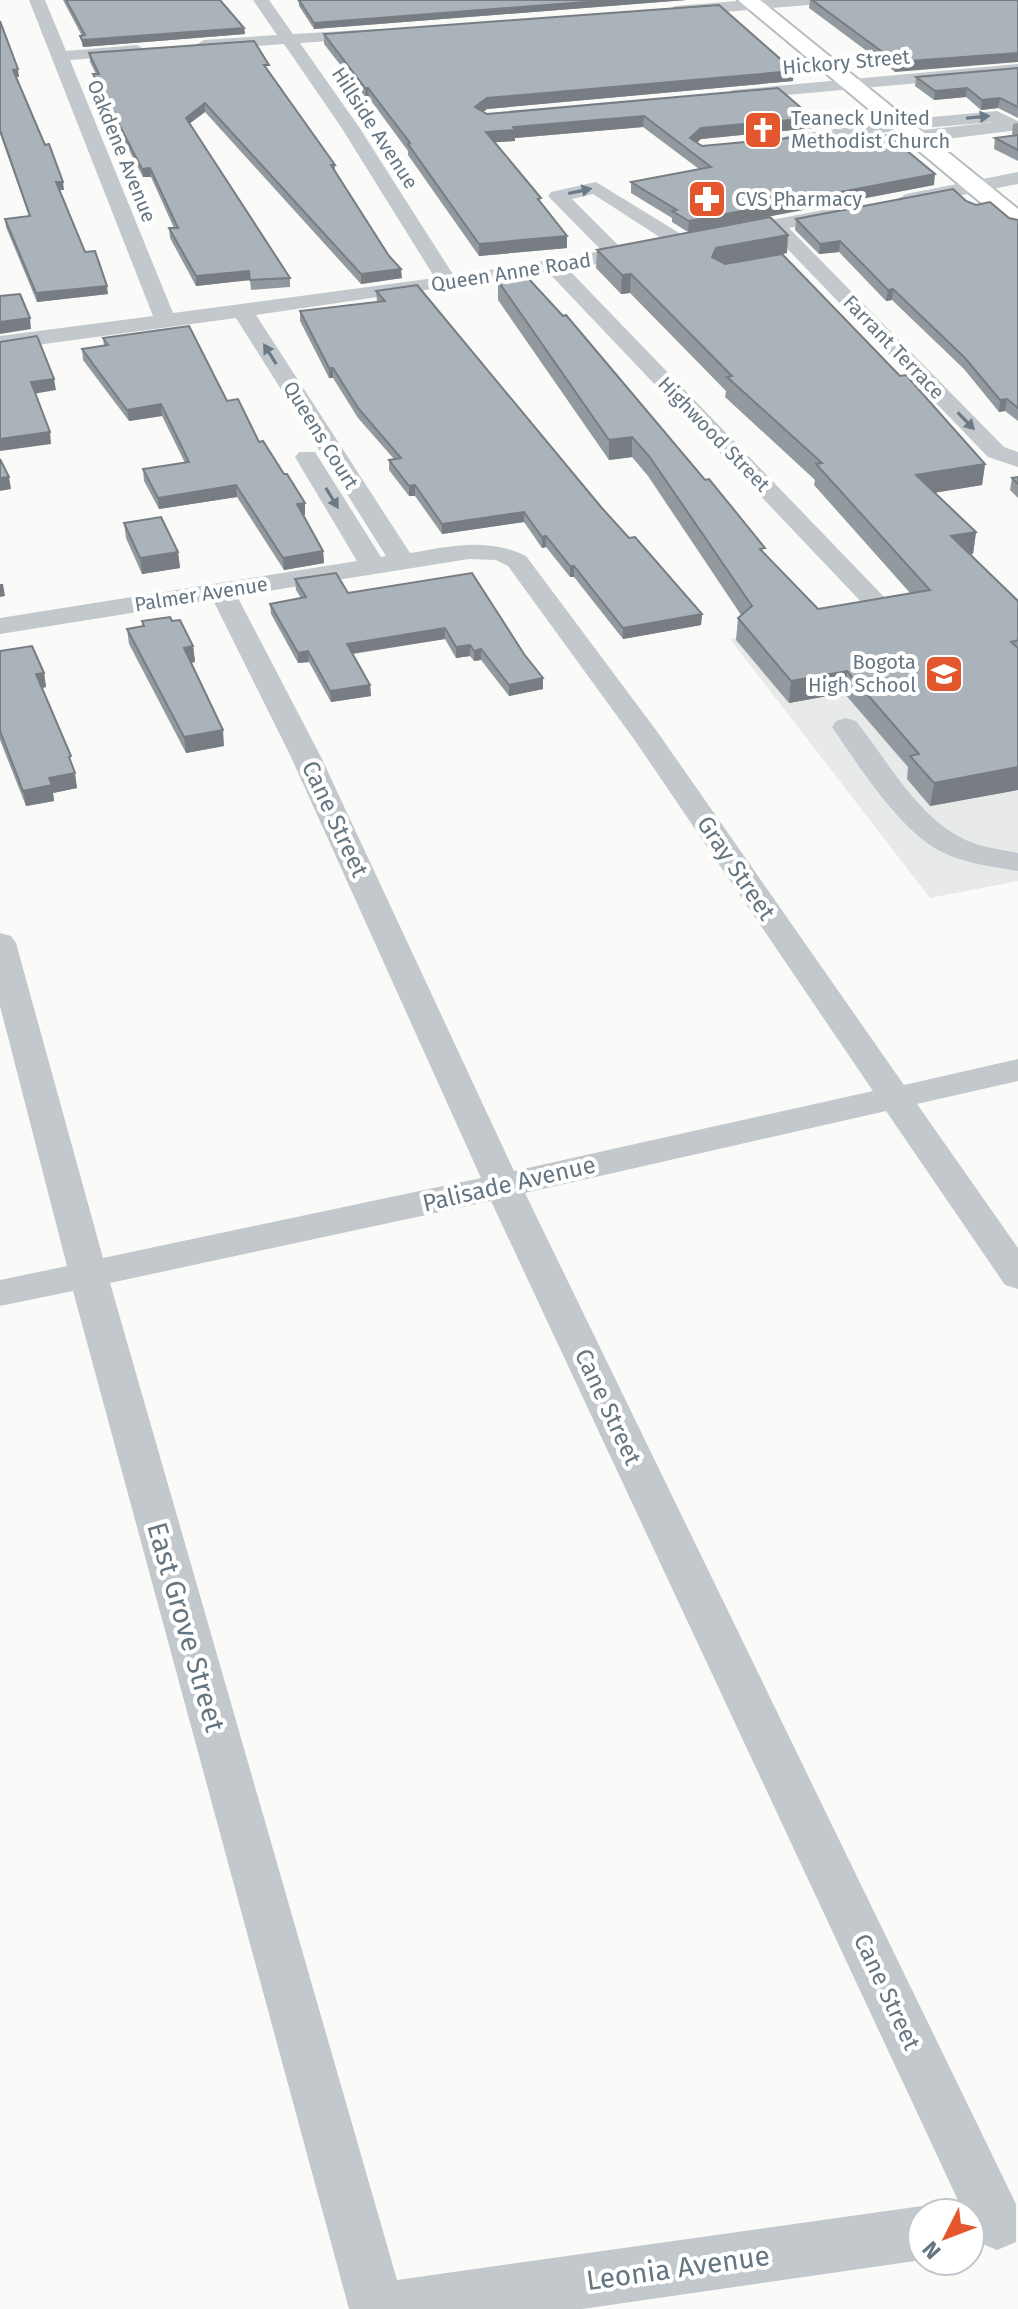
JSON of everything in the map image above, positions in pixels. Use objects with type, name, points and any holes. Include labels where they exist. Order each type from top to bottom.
[{"type":"main road","points":[[751,2],[1017,219]]},
{"type":"street","name":"Oakdene Avenue","points":[[37,0],[165,319]]},
{"type":"street","name":"Hillside Avenue","points":[[261,0],[350,127],[448,283]]},
{"type":"street","points":[[661,12],[751,2],[809,0]]},
{"type":"street","points":[[183,47],[383,32]]},
{"type":"street","points":[[61,56],[153,49]]},
{"type":"street","name":"Hickory Street","points":[[712,97],[1018,69]]},
{"type":"street","points":[[770,143],[1013,126],[1013,122]]},
{"type":"street","points":[[889,203],[1018,178]]},
{"type":"street","points":[[617,255],[558,196],[596,188],[697,240]]},
{"type":"street","name":"Queen Anne Road","points":[[0,343],[554,267],[860,209]]},
{"type":"street","name":"Farrant Terrace","points":[[775,225],[996,452],[1018,460]]},
{"type":"street","points":[[779,264],[808,259]]},
{"type":"street","name":"Highwood Street","points":[[554,267],[875,601]]},
{"type":"street","name":"Queens Court","points":[[230,311],[291,387],[341,466],[387,564]]},
{"type":"street","name":"Queens Court","points":[[230,311],[266,391],[282,417]]},
{"type":"street","points":[[266,391],[291,387]]},
{"type":"street","name":"Queens Court","points":[[298,443],[314,469],[387,564]]},
{"type":"street","points":[[314,469],[341,466]]},
{"type":"street","name":"Gray Street","points":[[387,564],[469,551],[501,553],[517,561],[605,675],[892,1098],[1018,1276]]},
{"type":"street","name":"Palmer Avenue","points":[[0,626],[387,564]]},
{"type":"street","name":"Cane Street","points":[[221,590],[306,757],[503,1186],[995,2223]]},
{"type":"street","points":[[846,727],[916,814],[940,838],[982,855],[1018,862]]},
{"type":"street","name":"East Grove Street","points":[[0,943],[88,1274],[377,2309]]},
{"type":"street","name":"Palisade Avenue","points":[[0,1293],[503,1186],[1018,1070]]},
{"type":"street","name":"Leonia Avenue","points":[[387,2309],[906,2235]]},
{"type":"shaded area","points":[[995,588],[1018,612],[1018,881],[930,898],[730,639]]},
{"type":"building","points":[[66,0],[220,0],[244,28],[82,40],[80,36],[85,35]]},
{"type":"building","points":[[299,0],[612,0],[314,23]]},
{"type":"building","points":[[812,0],[1018,0],[1018,53],[896,62]]},
{"type":"building","points":[[719,5],[794,71],[487,98],[475,107],[487,114],[778,88],[813,118],[701,128],[690,138],[702,146],[833,134],[840,140],[888,135],[935,174],[689,221],[672,211],[677,210],[631,182],[711,167],[644,116],[513,127],[515,130],[486,132],[541,198],[538,199],[567,236],[479,244],[410,143],[324,34]]},
{"type":"building","points":[[0,21],[18,69],[13,70],[45,145],[49,144],[63,182],[56,182],[85,252],[95,251],[107,286],[36,293],[5,219],[30,216],[0,130]]},
{"type":"building","points":[[254,41],[269,65],[264,65],[335,165],[331,165],[389,256],[401,269],[361,274],[205,103],[186,118],[290,278],[250,280],[249,271],[196,276],[169,228],[178,228],[150,168],[142,169],[93,74],[99,74],[89,53]]},
{"type":"building","points":[[1018,68],[1018,107],[1000,98],[982,100],[967,88],[935,91],[916,77]]},
{"type":"building","points":[[1018,135],[1018,150],[995,138]]},
{"type":"building","points":[[953,189],[966,201],[976,205],[990,202],[1009,218],[1018,220],[1018,408],[1007,399],[1000,400],[965,358],[893,289],[888,290],[840,241],[820,244],[796,219]]},
{"type":"building","points":[[770,217],[788,235],[716,248],[712,257],[725,264],[782,254],[900,376],[906,375],[985,464],[916,475],[976,532],[951,536],[1018,601],[1018,640],[1011,642],[1018,648],[1018,767],[934,783],[910,756],[919,754],[847,671],[791,681],[738,618],[752,606],[649,456],[632,437],[609,440],[498,281],[528,278],[563,316],[566,315],[705,480],[709,479],[765,548],[760,549],[818,609],[930,590],[816,464],[822,463],[727,377],[732,376],[631,274],[622,275],[597,250]]},
{"type":"building","points":[[417,285],[601,507],[629,538],[635,537],[702,614],[623,628],[574,566],[570,566],[546,536],[542,537],[524,512],[442,524],[415,485],[409,486],[389,460],[401,458],[358,408],[333,368],[329,368],[300,311],[385,301],[376,291]]},
{"type":"building","points":[[20,294],[30,318],[0,322],[0,296]]},
{"type":"building","points":[[189,326],[227,401],[238,399],[259,442],[263,441],[305,503],[297,504],[323,551],[283,558],[236,485],[158,498],[143,469],[189,462],[161,404],[127,410],[82,349],[108,345],[103,338]]},
{"type":"building","points":[[37,336],[54,379],[31,382],[50,432],[0,439],[0,342]]},
{"type":"building","points":[[0,459],[9,477],[0,478]]},
{"type":"building","points":[[161,517],[178,552],[140,558],[124,523]]},
{"type":"building","points":[[336,573],[348,593],[472,573],[543,678],[509,685],[481,649],[474,651],[470,645],[456,647],[445,628],[347,644],[370,685],[330,691],[308,651],[298,653],[270,604],[306,597],[295,579]]},
{"type":"building","points":[[170,617],[172,621],[180,620],[193,646],[184,648],[223,730],[184,737],[127,629],[144,626],[142,621]]},
{"type":"building","points":[[32,646],[44,673],[36,674],[71,756],[75,773],[49,778],[52,785],[23,791],[0,731],[0,651]]},
{"type":"place","name":"Teaneck United Methodist Church","points":[[763,130]]},
{"type":"place","name":"CVS Pharmacy","points":[[707,199]]},
{"type":"place","name":"Bogota High School","points":[[944,674]]}]
